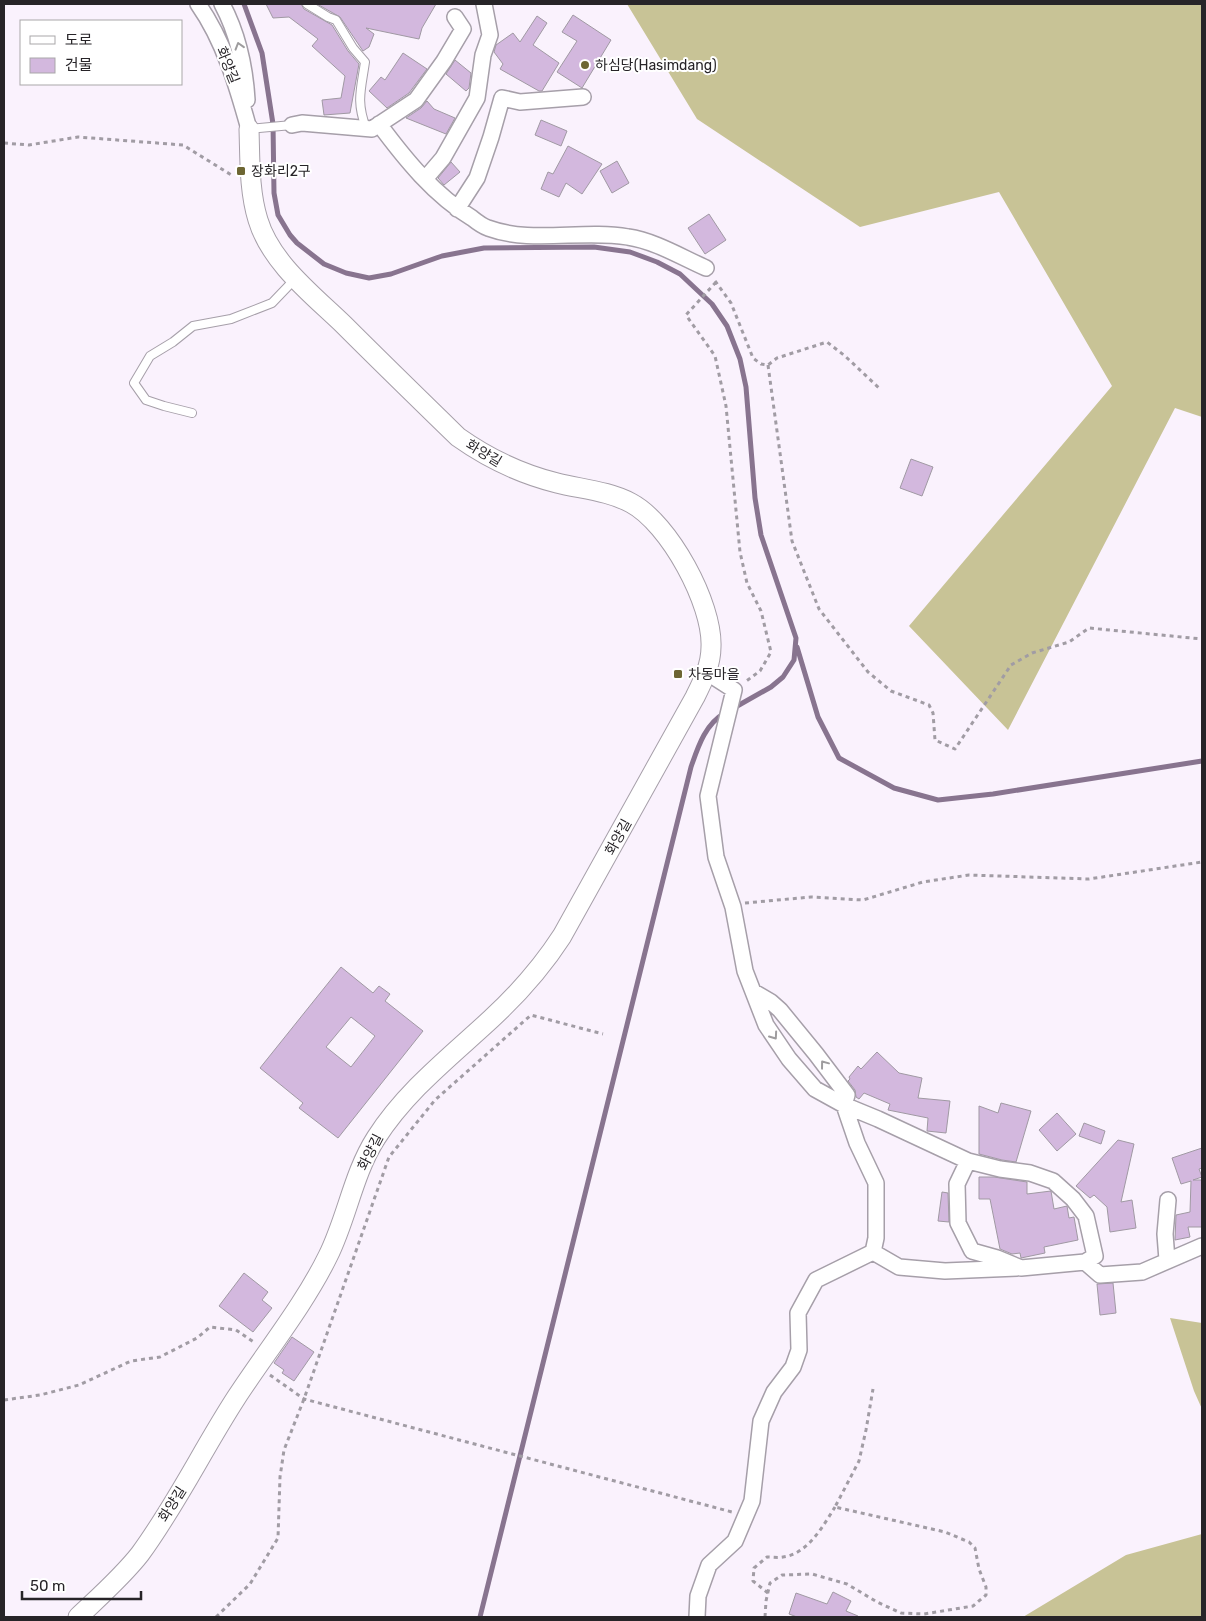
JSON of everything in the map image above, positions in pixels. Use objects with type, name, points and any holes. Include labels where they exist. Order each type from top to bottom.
[{"type":"street","name":"화양길","points":[[198,4],[223,49],[239,93],[257,128]]},
{"type":"street","name":"화양길","points":[[78,1617],[139,1555],[235,1400],[311,1288],[329,1255],[359,1173],[375,1139],[400,1105],[426,1077],[491,1019],[523,988],[545,962],[562,936],[695,697],[706,672],[712,649],[711,630],[706,611],[692,578],[663,530],[650,516],[630,503],[530,475],[478,452],[458,437],[296,278],[270,247],[258,220],[253,188],[257,128],[243,60],[236,36],[222,4]]},
{"type":"street","points":[[425,179],[443,158],[477,98],[483,55],[490,35],[484,4]]},
{"type":"street","points":[[292,124],[372,126],[416,100],[444,61],[463,29],[455,18]]},
{"type":"street","points":[[457,209],[477,178],[502,98],[520,102],[583,97]]},
{"type":"street","points":[[372,126],[457,209],[488,228],[521,235],[597,234],[630,237],[664,248],[706,268]]},
{"type":"street","points":[[706,672],[734,694],[708,796],[716,856],[733,906],[745,971],[766,1025],[789,1059],[815,1090],[968,1161],[1000,1169],[1030,1173],[1053,1181],[1073,1199],[1086,1216],[1095,1256],[1085,1262],[1021,1268],[945,1271],[898,1266],[873,1252]]},
{"type":"street","points":[[754,992],[780,1010],[847,1095],[844,1105],[857,1143],[876,1183],[876,1238],[873,1252]]},
{"type":"street","points":[[968,1161],[957,1184],[958,1223],[972,1251],[997,1258],[1021,1268]]},
{"type":"street","points":[[1167,1260],[1168,1200]]},
{"type":"street","points":[[1085,1262],[1100,1275],[1142,1272],[1202,1246]]},
{"type":"street","points":[[697,1617],[698,1596],[709,1565],[735,1541],[752,1501],[761,1421],[774,1392],[793,1367],[799,1350],[798,1313],[816,1280],[873,1252]]},
{"type":"lane","points":[[307,4],[336,20],[353,48],[365,62],[359,100],[361,113],[372,126]]},
{"type":"lane","points":[[257,128],[292,124]]},
{"type":"lane","points":[[192,413],[146,400],[134,384],[150,356],[173,342],[193,326],[231,319],[272,303],[296,278]]},
{"type":"path","points":[[4,143],[29,144],[78,137],[182,145],[253,188]]},
{"type":"path","points":[[706,268],[731,303],[753,358],[761,364],[768,365],[777,358],[827,342],[880,389]]},
{"type":"path","points":[[716,282],[686,315],[715,356],[726,406],[740,552],[747,583],[761,611],[771,652],[760,671],[734,694]]},
{"type":"path","points":[[768,365],[792,541],[819,609],[868,672],[891,691],[929,705],[933,713],[935,740],[956,749],[1012,664],[1032,653],[1068,642],[1089,628],[1202,639]]},
{"type":"path","points":[[733,906],[811,897],[863,900],[923,882],[969,875],[1089,879],[1202,862]]},
{"type":"path","points":[[216,1617],[250,1584],[278,1538],[280,1477],[284,1450],[304,1399],[389,1156],[435,1100],[532,1015],[603,1034]]},
{"type":"path","points":[[4,1400],[48,1393],[79,1385],[131,1361],[160,1357],[197,1338],[210,1327],[236,1330],[262,1359],[304,1399],[745,1516]]},
{"type":"path","points":[[768,1593],[752,1580],[754,1568],[767,1557],[784,1557],[802,1550],[823,1527],[859,1460],[872,1389]]},
{"type":"path","points":[[765,1617],[770,1583],[782,1575],[812,1574],[847,1584],[877,1602],[901,1613],[924,1614],[973,1606],[986,1595],[986,1587],[979,1569],[975,1548],[969,1542],[945,1532],[835,1507]]},
{"type":"shaded area","points":[[627,4],[1202,4],[1202,417],[1175,408],[1008,730],[909,626],[1112,386],[999,192],[860,227],[697,119]]},
{"type":"shaded area","points":[[1170,1318],[1202,1323],[1202,1409],[1194,1391]]},
{"type":"shaded area","points":[[1202,1534],[1202,1617],[1023,1617],[1126,1555]]},
{"type":"building","points":[[266,4],[301,4],[304,9],[332,25],[348,51],[359,64],[350,113],[324,115],[322,100],[341,98],[345,76],[312,46],[318,39],[289,17],[273,18]]},
{"type":"building","points":[[317,4],[436,4],[422,28],[419,39],[366,28],[374,34],[369,47],[363,51],[340,17]]},
{"type":"building","points":[[573,15],[611,40],[582,88],[557,72],[577,41],[562,32]]},
{"type":"building","points":[[537,16],[547,23],[533,45],[559,63],[542,91],[500,69],[503,64],[494,52],[496,45],[513,33],[520,42]]},
{"type":"building","points":[[403,53],[427,69],[409,93],[387,108],[369,91],[381,77],[385,80]]},
{"type":"building","points":[[455,60],[471,73],[469,88],[466,91],[446,74]]},
{"type":"building","points":[[427,101],[434,109],[455,118],[446,134],[406,118],[421,108]]},
{"type":"building","points":[[541,120],[567,131],[561,146],[535,135]]},
{"type":"building","points":[[568,146],[602,164],[582,194],[566,183],[559,197],[541,189],[548,172],[553,174]]},
{"type":"building","points":[[617,161],[629,183],[612,193],[600,171]]},
{"type":"building","points":[[451,162],[460,172],[444,185],[438,178]]},
{"type":"building","points":[[709,214],[726,240],[705,254],[688,228]]},
{"type":"building","points":[[911,459],[933,467],[922,496],[900,488]]},
{"type":"building","points":[[341,967],[373,993],[379,986],[390,994],[385,1001],[423,1031],[338,1138],[299,1108],[303,1103],[260,1068]],"holes":[[[351,1017],[375,1036],[351,1067],[326,1047]]]},
{"type":"building","points":[[877,1052],[899,1073],[922,1078],[918,1098],[950,1101],[946,1133],[927,1131],[928,1118],[888,1110],[890,1104],[864,1093],[859,1099],[856,1097],[855,1090],[848,1081],[849,1077],[858,1066],[861,1069]]},
{"type":"building","points":[[1001,1103],[1031,1111],[1016,1162],[979,1154],[979,1106],[998,1113]]},
{"type":"building","points":[[1057,1113],[1076,1134],[1057,1151],[1039,1130]]},
{"type":"building","points":[[1084,1123],[1105,1131],[1101,1144],[1079,1136]]},
{"type":"building","points":[[1118,1140],[1134,1144],[1121,1202],[1132,1200],[1136,1228],[1110,1232],[1107,1207],[1094,1195],[1090,1198],[1076,1186]]},
{"type":"building","points":[[1202,1148],[1202,1168],[1199,1169],[1202,1177],[1193,1180],[1202,1180],[1202,1227],[1188,1227],[1190,1237],[1175,1240],[1176,1215],[1190,1212],[1191,1181],[1181,1184],[1172,1158]]},
{"type":"building","points":[[979,1177],[994,1177],[1027,1182],[1027,1194],[1051,1191],[1054,1209],[1067,1206],[1069,1218],[1074,1217],[1078,1240],[1044,1247],[1045,1253],[1021,1258],[1020,1253],[1012,1254],[1000,1249],[990,1199],[979,1199]]},
{"type":"building","points":[[942,1192],[948,1193],[949,1222],[938,1221]]},
{"type":"building","points":[[244,1273],[268,1292],[262,1300],[272,1308],[253,1332],[219,1306]]},
{"type":"building","points":[[1113,1283],[1116,1313],[1100,1315],[1097,1284]]},
{"type":"building","points":[[292,1337],[314,1352],[294,1381],[282,1373],[284,1370],[274,1363]]},
{"type":"building","points":[[833,1592],[851,1601],[846,1611],[858,1617],[797,1617],[789,1614],[796,1593],[827,1604]]},
{"type":"waterway","points":[[244,4],[262,53],[273,124],[274,193],[278,215],[297,243],[324,264],[346,273],[369,278],[391,274],[442,256],[484,248],[594,247],[630,252],[657,262],[680,274],[712,304],[727,326],[740,359],[746,387],[755,498],[761,535],[796,638],[794,660],[783,677],[771,687],[732,709]]},
{"type":"waterway","points":[[797,647],[818,717],[839,758],[894,788],[938,800],[993,794],[1202,761]]},
{"type":"waterway","points":[[480,1617],[691,767],[707,730],[712,723],[725,713]]},
{"type":"place","name":"하심당(Hasimdang)","points":[[585,65]]},
{"type":"place","name":"장화리2구","points":[[241,171]]},
{"type":"place","name":"차동마을","points":[[678,674]]}]
